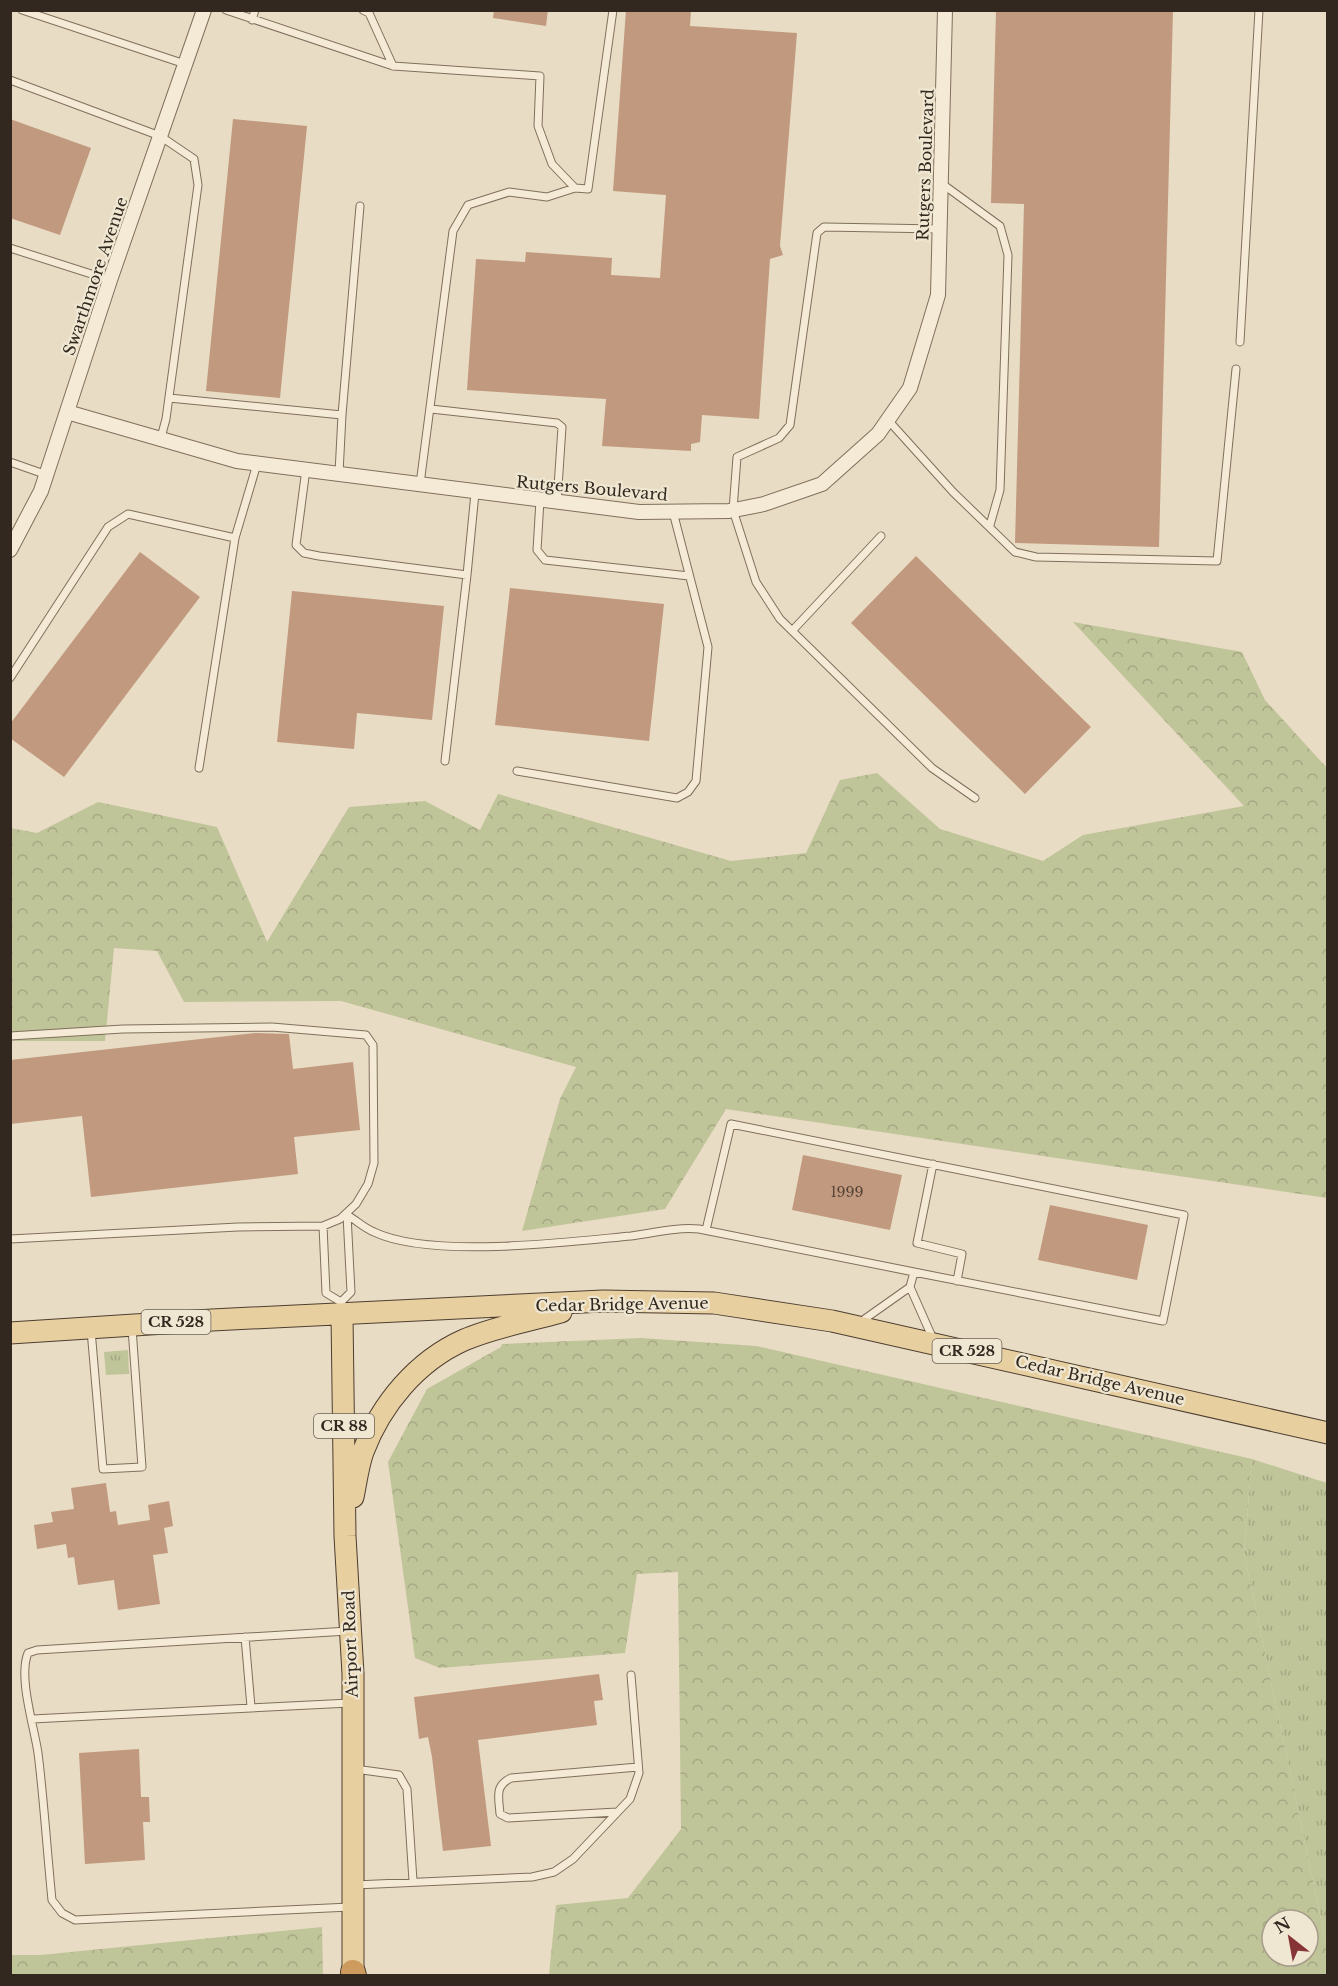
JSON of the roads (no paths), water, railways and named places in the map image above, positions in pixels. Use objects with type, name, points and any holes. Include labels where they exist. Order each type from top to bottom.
[{"type":"main road","name":"Cedar Bridge Avenue","points":[[10,1333],[342,1309],[603,1301],[714,1303],[855,1326],[1328,1433]]},
{"type":"main road","points":[[345,1536],[363,1453],[388,1404],[411,1376],[429,1360],[464,1340],[603,1301]]},
{"type":"main road","name":"Airport Road","points":[[342,1309],[345,1536],[353,1702],[353,1974]]},
{"type":"street","name":"Swarthmore Avenue","points":[[10,550],[47,475],[110,280],[204,10]]},
{"type":"street","name":"Rutgers Boulevard","points":[[67,412],[160,441],[237,461],[639,512],[733,510],[764,504],[822,484],[878,434],[910,388],[927,339],[938,295],[945,10]]},
{"type":"lane","points":[[22,10],[185,64]]},
{"type":"lane","points":[[225,10],[393,66],[540,76],[538,126],[541,138],[548,149],[552,164],[575,188]]},
{"type":"lane","points":[[252,20],[255,10]]},
{"type":"lane","points":[[363,10],[369,13],[393,66]]},
{"type":"lane","points":[[420,484],[453,231],[468,205],[509,192],[547,197],[575,188],[588,189],[613,10]]},
{"type":"lane","points":[[1240,342],[1258,10]]},
{"type":"lane","points":[[10,80],[160,136],[194,159],[198,185],[169,398],[160,441]]},
{"type":"lane","points":[[941,183],[1000,226],[1008,255],[1000,490],[990,525]]},
{"type":"lane","points":[[339,473],[360,206]]},
{"type":"lane","points":[[940,229],[825,227],[817,233],[790,425],[779,438],[737,457],[733,510],[756,582],[780,619],[932,768],[975,798]]},
{"type":"lane","points":[[10,248],[110,280]]},
{"type":"lane","points":[[888,420],[953,492],[1016,552],[1036,557],[1217,561],[1236,369]]},
{"type":"lane","points":[[169,398],[342,415]]},
{"type":"lane","points":[[431,409],[557,423],[562,427],[557,502]]},
{"type":"lane","points":[[10,462],[47,475]]},
{"type":"lane","points":[[199,768],[236,538],[257,464]]},
{"type":"lane","points":[[306,469],[296,539],[299,550],[319,556],[467,574]]},
{"type":"lane","points":[[445,761],[475,493]]},
{"type":"lane","points":[[540,500],[537,550],[545,561],[689,576]]},
{"type":"lane","points":[[517,771],[677,798],[688,792],[696,781],[708,647],[673,511]]},
{"type":"lane","points":[[10,678],[108,527],[128,514],[236,538]]},
{"type":"lane","points":[[792,631],[881,536]]},
{"type":"lane","points":[[10,1036],[123,1029],[272,1027],[366,1035],[373,1045],[376,1137],[374,1163],[368,1184],[347,1215],[323,1226],[238,1227],[10,1239]]},
{"type":"lane","points":[[347,1215],[373,1232],[411,1244],[439,1246],[610,1237],[681,1227],[706,1230],[1163,1321],[1184,1215],[731,1124],[706,1230]]},
{"type":"lane","points":[[933,1164],[917,1243],[962,1254],[957,1281]]},
{"type":"lane","points":[[323,1226],[326,1293],[342,1309],[351,1292],[347,1215]]},
{"type":"lane","points":[[914,1272],[910,1287],[935,1344]]},
{"type":"lane","points":[[855,1326],[910,1287]]},
{"type":"lane","points":[[91,1328],[103,1469],[142,1467],[132,1325]]},
{"type":"lane","points":[[350,1630],[28,1653],[25,1660],[38,1753],[52,1900],[62,1913],[75,1920],[353,1907]]},
{"type":"lane","points":[[245,1637],[251,1707]]},
{"type":"lane","points":[[353,1885],[532,1876],[554,1872],[573,1859],[630,1799],[638,1767],[631,1675]]},
{"type":"lane","points":[[32,1719],[353,1702]]},
{"type":"lane","points":[[617,1812],[503,1817],[500,1814],[498,1792],[502,1783],[512,1778],[638,1767]]},
{"type":"lane","points":[[353,1768],[399,1775],[403,1779],[407,1789],[413,1881]]}]
